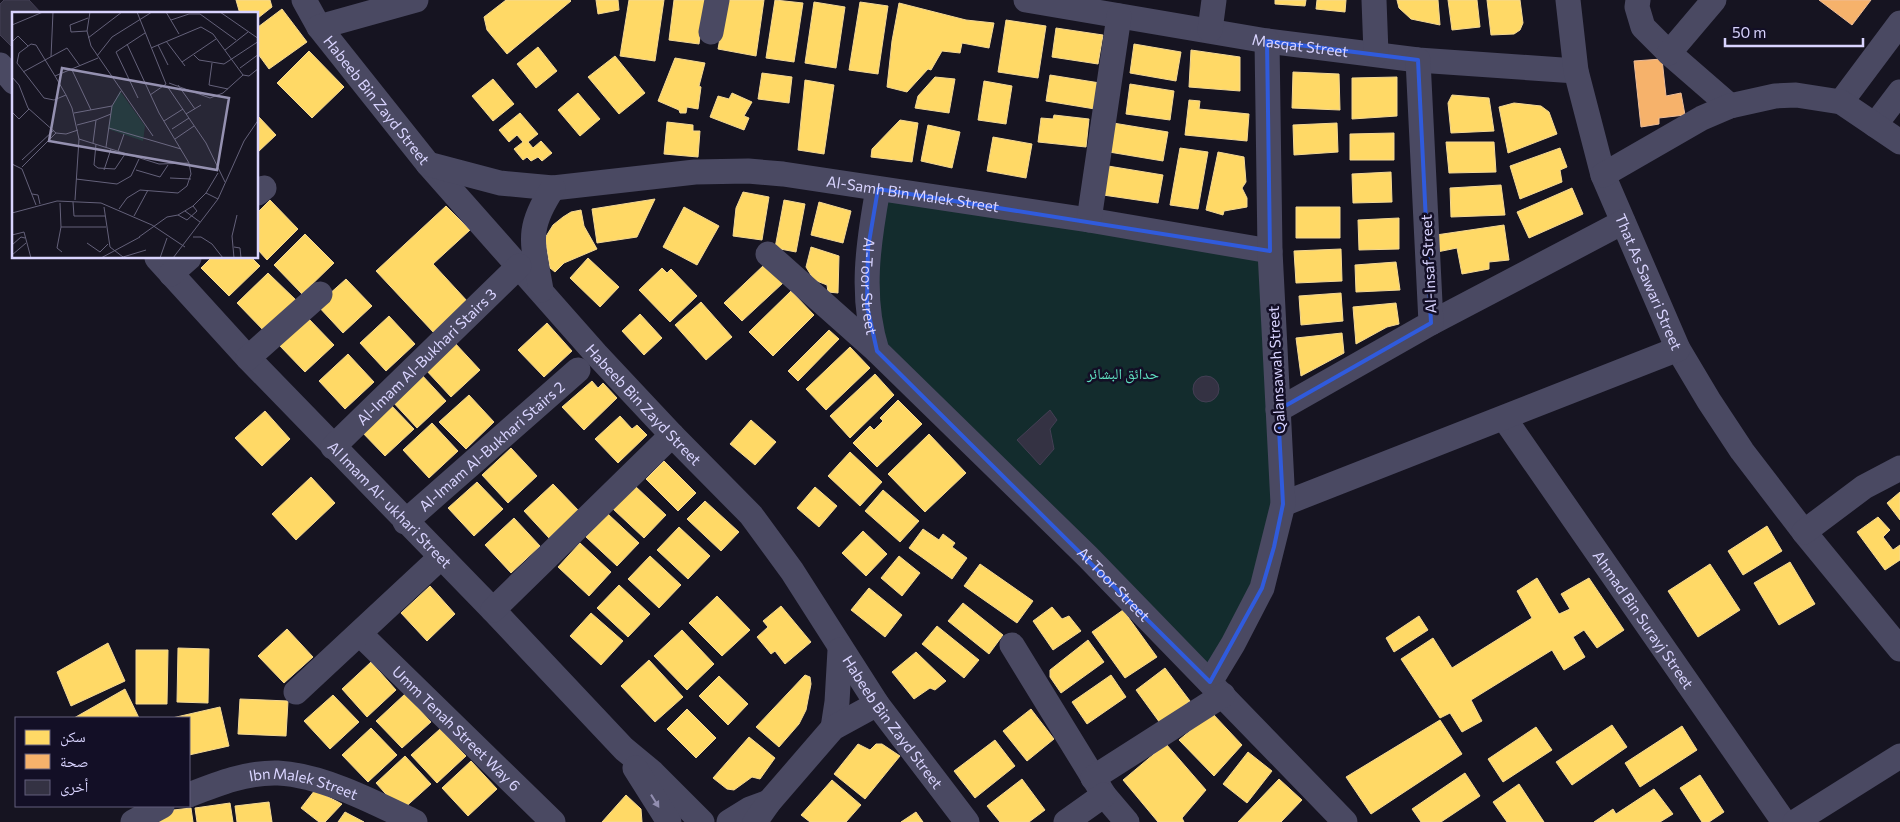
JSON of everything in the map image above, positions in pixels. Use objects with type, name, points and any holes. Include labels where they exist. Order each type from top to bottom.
[{"type":"street","name":"Habeeb Bin Zayd Street","points":[[304,0],[319,27],[428,164],[596,354],[751,515],[792,571],[840,650],[877,704],[967,822]]},
{"type":"street","points":[[319,27],[416,0]]},
{"type":"street","points":[[711,32],[717,0]]},
{"type":"street","points":[[1210,30],[1214,0]]},
{"type":"street","points":[[1374,0],[1376,54]]},
{"type":"street","name":"That As Sawari Street","points":[[1568,0],[1576,71],[1602,175],[1678,349],[1709,402],[1742,451],[1804,532],[1900,649]]},
{"type":"street","points":[[1638,0],[1637,7],[1643,28],[1730,106]]},
{"type":"street","points":[[1669,53],[1714,0]]},
{"type":"street","name":"Masqat Street","points":[[1033,1],[1267,41],[1418,60],[1576,71]]},
{"type":"street","points":[[1089,220],[1119,16]]},
{"type":"street","points":[[1841,102],[1900,23]]},
{"type":"street","name":"Qalansawah Street","points":[[1216,688],[1233,644],[1262,588],[1283,504],[1270,252],[1267,41]]},
{"type":"street","name":"Al-Insaf Street","points":[[1278,410],[1431,323],[1418,60]]},
{"type":"street","points":[[0,65],[12,80]]},
{"type":"street","points":[[1875,125],[1900,92]]},
{"type":"street","points":[[1602,175],[1702,118],[1730,106],[1766,98],[1796,95],[1841,102],[1900,142]]},
{"type":"street","name":"Al-Samh Bin Malek Street","points":[[428,164],[500,182],[552,188],[648,176],[748,171],[1089,220],[1270,252]]},
{"type":"street","points":[[542,292],[532,232],[538,211],[552,188]]},
{"type":"street","name":"Al-Toor Street","points":[[877,351],[870,329],[867,306],[868,248],[878,189]]},
{"type":"street","points":[[1431,323],[1623,222]]},
{"type":"street","name":"At Toor Street","points":[[768,254],[877,351],[1088,557],[1345,822]]},
{"type":"street","points":[[164,266],[186,259]]},
{"type":"street","name":"Al Imam Al- ukhari Street","points":[[164,266],[248,358],[405,522],[493,610],[624,749]]},
{"type":"street","name":"Al-Imam Al-Bukhari Stairs 3","points":[[333,446],[520,266]]},
{"type":"street","points":[[248,358],[320,294]]},
{"type":"street","points":[[1283,504],[1678,349]]},
{"type":"street","name":"Al-Imam Al-Bukhari Stairs 2","points":[[405,522],[578,370]]},
{"type":"street","name":"Ahmad Bin Surayj Street","points":[[1504,418],[1784,822]]},
{"type":"street","points":[[493,610],[672,435]]},
{"type":"street","points":[[1804,532],[1864,487],[1900,468]]},
{"type":"street","points":[[296,692],[441,557]]},
{"type":"street","name":"Umm Tenah Street Way 6","points":[[360,634],[553,822]]},
{"type":"street","points":[[1012,645],[1099,786],[1127,822]]},
{"type":"street","points":[[833,728],[837,702],[840,650]]},
{"type":"street","points":[[1066,822],[1099,786],[1216,688]]},
{"type":"street","points":[[755,822],[769,802],[833,728],[877,704]]},
{"type":"street","points":[[624,749],[669,822]]},
{"type":"street","points":[[624,749],[653,773],[702,822]]},
{"type":"street","points":[[1795,822],[1900,756]]},
{"type":"street","name":"Ibn Malek Street","points":[[190,795],[219,783],[253,775],[277,773],[299,776],[336,788],[415,822]]},
{"type":"street","points":[[729,822],[750,809],[769,802]]},
{"type":"street","points":[[133,822],[160,807]]},
{"type":"highlighted area","points":[[1267,41],[1418,60],[1431,323],[1278,410],[1283,504],[1274,547],[1262,588],[1210,682],[877,351],[867,306],[868,248],[878,189],[1270,251]]},
{"type":"green space","name":"حدائق البشائر","points":[[872,176],[1272,241],[1275,503],[1254,590],[1215,685],[876,346]]},
{"type":"building: سكن","points":[[236,0],[270,0],[272,7],[259,17],[259,12],[239,12]]},
{"type":"building: سكن","points":[[506,0],[571,1],[507,54],[487,30],[484,17]]},
{"type":"building: سكن","points":[[596,0],[618,0],[619,10],[598,14]]},
{"type":"building: سكن","points":[[629,0],[664,0],[655,61],[620,56]]},
{"type":"building: سكن","points":[[674,0],[705,0],[699,44],[669,40]]},
{"type":"building: سكن","points":[[727,0],[764,0],[756,56],[718,49]]},
{"type":"building: سكن","points":[[775,0],[803,3],[794,62],[766,58]]},
{"type":"building: سكن","points":[[1275,0],[1306,0],[1305,6],[1275,4]]},
{"type":"building: سكن","points":[[1317,0],[1346,0],[1345,12],[1316,9]]},
{"type":"building: سكن","points":[[1397,0],[1438,0],[1440,25],[1411,19],[1399,8]]},
{"type":"building: سكن","points":[[1448,0],[1477,0],[1480,27],[1452,30]]},
{"type":"building: سكن","points":[[1487,0],[1520,0],[1523,23],[1520,30],[1514,34],[1491,35]]},
{"type":"building: سكن","points":[[814,2],[845,7],[836,68],[805,63]]},
{"type":"building: سكن","points":[[860,2],[888,6],[878,74],[849,70]]},
{"type":"building: سكن","points":[[899,3],[966,20],[994,23],[989,48],[962,43],[960,53],[942,51],[931,70],[928,69],[907,92],[887,87],[892,41]]},
{"type":"building: سكن","points":[[282,9],[307,42],[269,69],[259,55],[259,26]]},
{"type":"building: سكن","points":[[1006,20],[1046,26],[1038,78],[998,72]]},
{"type":"building: سكن","points":[[1056,28],[1103,35],[1098,64],[1052,57]]},
{"type":"building: سكن","points":[[1134,44],[1181,52],[1176,81],[1130,73]]},
{"type":"building: سكن","points":[[538,47],[557,71],[536,88],[517,64]]},
{"type":"building: سكن","points":[[1191,50],[1240,57],[1240,91],[1189,87]]},
{"type":"building: سكن","points":[[309,51],[344,87],[312,118],[277,83]]},
{"type":"building: سكن","points":[[615,56],[645,93],[619,114],[588,77]]},
{"type":"building: سكن","points":[[675,58],[705,63],[699,86],[701,87],[698,109],[687,107],[686,113],[680,113],[679,110],[658,101]]},
{"type":"building: سكن","points":[[1293,72],[1339,74],[1340,110],[1292,108]]},
{"type":"building: سكن","points":[[762,73],[792,77],[789,103],[758,99]]},
{"type":"building: سكن","points":[[1050,75],[1100,83],[1095,109],[1046,101]]},
{"type":"building: سكن","points":[[935,77],[955,79],[949,113],[915,108],[918,96]]},
{"type":"building: سكن","points":[[1397,77],[1397,116],[1352,119],[1352,78]]},
{"type":"building: سكن","points":[[493,79],[514,104],[493,121],[472,96]]},
{"type":"building: سكن","points":[[805,80],[834,85],[824,154],[798,150]]},
{"type":"building: سكن","points":[[984,81],[1012,86],[1006,124],[978,120]]},
{"type":"building: سكن","points":[[1130,84],[1174,91],[1170,120],[1126,114]]},
{"type":"building: سكن","points":[[578,93],[600,119],[580,136],[558,110]]},
{"type":"building: سكن","points":[[732,93],[752,102],[744,116],[749,118],[744,130],[710,117],[718,96],[729,99]]},
{"type":"building: سكن","points":[[1452,95],[1489,98],[1494,131],[1451,133],[1448,103]]},
{"type":"building: سكن","points":[[1189,100],[1200,101],[1199,109],[1249,114],[1247,141],[1185,135]]},
{"type":"building: سكن","points":[[1514,103],[1541,106],[1549,112],[1557,134],[1508,153],[1499,107]]},
{"type":"building: سكن","points":[[520,113],[538,134],[528,142],[533,148],[541,141],[552,153],[542,161],[538,157],[531,161],[527,157],[523,160],[514,149],[523,142],[517,135],[509,142],[499,130]]},
{"type":"building: سكن","points":[[1054,115],[1089,119],[1086,147],[1038,142],[1041,118],[1053,119]]},
{"type":"building: سكن","points":[[259,117],[276,135],[259,151]]},
{"type":"building: سكن","points":[[900,120],[918,123],[912,162],[871,157],[872,149]]},
{"type":"building: سكن","points":[[667,122],[693,125],[693,131],[700,131],[698,157],[664,154]]},
{"type":"building: سكن","points":[[1113,123],[1168,132],[1163,161],[1109,152]]},
{"type":"building: سكن","points":[[1337,123],[1338,152],[1294,155],[1293,125]]},
{"type":"building: سكن","points":[[928,125],[960,132],[952,168],[921,161]]},
{"type":"building: سكن","points":[[1394,133],[1394,160],[1350,160],[1350,134]]},
{"type":"building: سكن","points":[[993,137],[1032,144],[1026,178],[987,171]]},
{"type":"building: سكن","points":[[1446,142],[1494,142],[1496,172],[1449,173]]},
{"type":"building: سكن","points":[[1180,148],[1208,152],[1198,209],[1170,205]]},
{"type":"building: سكن","points":[[1560,148],[1567,167],[1560,170],[1562,182],[1520,199],[1510,166]]},
{"type":"building: سكن","points":[[1218,152],[1244,157],[1246,182],[1242,188],[1247,198],[1247,207],[1224,211],[1223,215],[1206,210]]},
{"type":"building: سكن","points":[[1108,166],[1163,175],[1158,203],[1103,195]]},
{"type":"building: سكن","points":[[1391,172],[1392,202],[1353,203],[1352,174]]},
{"type":"building: سكن","points":[[1501,185],[1505,215],[1451,217],[1450,188]]},
{"type":"building: سكن","points":[[1572,188],[1583,214],[1529,238],[1517,212]]},
{"type":"building: سكن","points":[[743,192],[769,197],[762,240],[733,236],[736,208]]},
{"type":"building: سكن","points":[[655,199],[637,237],[597,243],[592,209]]},
{"type":"building: سكن","points":[[270,200],[298,229],[267,260],[259,251],[259,211]]},
{"type":"building: سكن","points":[[784,200],[805,204],[796,252],[775,248]]},
{"type":"building: سكن","points":[[819,202],[851,211],[843,243],[811,235]]},
{"type":"building: سكن","points":[[446,206],[470,230],[433,264],[468,302],[434,333],[376,271]]},
{"type":"building: سكن","points":[[684,207],[719,226],[697,265],[663,247]]},
{"type":"building: سكن","points":[[1296,207],[1340,207],[1340,238],[1296,238]]},
{"type":"building: سكن","points":[[581,210],[584,226],[597,249],[564,263],[555,272],[550,268],[545,238],[553,225],[563,217],[571,212]]},
{"type":"building: سكن","points":[[1399,218],[1399,249],[1359,250],[1358,220]]},
{"type":"building: سكن","points":[[1504,225],[1509,260],[1489,262],[1489,269],[1462,274],[1457,248],[1437,252],[1436,235]]},
{"type":"building: سكن","points":[[305,234],[334,263],[302,294],[274,265]]},
{"type":"building: سكن","points":[[811,247],[839,256],[838,293],[828,292],[827,285],[814,280],[806,267]]},
{"type":"building: سكن","points":[[1341,249],[1342,281],[1296,283],[1294,251]]},
{"type":"building: سكن","points":[[588,258],[619,287],[600,307],[570,278]]},
{"type":"building: سكن","points":[[210,259],[253,259],[260,266],[229,296],[201,268]]},
{"type":"building: سكن","points":[[1396,262],[1400,290],[1356,292],[1355,265]]},
{"type":"building: سكن","points":[[765,264],[783,283],[742,321],[724,303]]},
{"type":"building: سكن","points":[[662,268],[667,273],[671,269],[697,296],[670,322],[639,290]]},
{"type":"building: سكن","points":[[268,273],[297,301],[265,332],[237,303]]},
{"type":"building: سكن","points":[[346,279],[372,306],[343,333],[317,305]]},
{"type":"building: سكن","points":[[791,291],[814,315],[773,356],[749,332]]},
{"type":"building: سكن","points":[[1341,293],[1343,321],[1301,325],[1299,296]]},
{"type":"building: سكن","points":[[701,302],[732,337],[706,360],[675,325]]},
{"type":"building: سكن","points":[[1396,303],[1399,324],[1387,327],[1356,344],[1353,307]]},
{"type":"building: سكن","points":[[640,314],[662,338],[644,355],[622,331]]},
{"type":"building: سكن","points":[[389,316],[415,344],[386,371],[360,343]]},
{"type":"building: سكن","points":[[308,318],[334,345],[305,372],[279,345]]},
{"type":"building: سكن","points":[[547,323],[572,351],[544,377],[518,350]]},
{"type":"building: سكن","points":[[829,330],[839,339],[798,381],[788,371]]},
{"type":"building: سكن","points":[[1342,333],[1344,353],[1301,376],[1296,338]]},
{"type":"building: سكن","points":[[454,342],[480,370],[451,397],[425,369]]},
{"type":"building: سكن","points":[[850,347],[870,368],[826,410],[806,389]]},
{"type":"building: سكن","points":[[348,354],[374,382],[345,409],[319,381]]},
{"type":"building: سكن","points":[[420,373],[446,401],[417,428],[391,400]]},
{"type":"building: سكن","points":[[875,374],[894,395],[850,438],[830,416]]},
{"type":"building: سكن","points":[[592,381],[598,388],[603,383],[617,398],[584,430],[562,407]]},
{"type":"building: سكن","points":[[469,395],[494,422],[466,449],[439,422]]},
{"type":"building: سكن","points":[[898,400],[922,424],[877,467],[853,443],[870,426],[874,430],[883,421],[880,418]]},
{"type":"building: سكن","points":[[388,402],[414,429],[385,456],[359,429]]},
{"type":"building: سكن","points":[[265,411],[290,439],[262,466],[235,438]]},
{"type":"building: سكن","points":[[620,416],[632,429],[637,425],[647,435],[618,463],[595,439]]},
{"type":"building: سكن","points":[[751,420],[776,442],[755,465],[730,444]]},
{"type":"building: سكن","points":[[432,423],[458,451],[429,478],[403,450]]},
{"type":"building: سكن","points":[[929,434],[966,473],[925,512],[888,474]]},
{"type":"building: سكن","points":[[511,448],[537,476],[508,503],[482,475]]},
{"type":"building: سكن","points":[[850,452],[882,482],[860,506],[828,476]]},
{"type":"building: سكن","points":[[664,461],[696,493],[678,511],[646,479]]},
{"type":"building: سكن","points":[[311,477],[335,503],[296,540],[272,514]]},
{"type":"building: سكن","points":[[477,482],[503,509],[474,536],[448,508]]},
{"type":"building: سكن","points":[[553,484],[579,511],[549,538],[524,511]]},
{"type":"building: سكن","points":[[635,486],[666,515],[644,538],[613,509]]},
{"type":"building: سكن","points":[[815,487],[837,506],[819,527],[797,508]]},
{"type":"building: سكن","points":[[883,490],[919,521],[900,542],[865,511]]},
{"type":"building: سكن","points":[[1900,492],[1900,520],[1887,503]]},
{"type":"building: سكن","points":[[705,501],[739,532],[721,551],[687,519]]},
{"type":"building: سكن","points":[[608,514],[639,543],[617,566],[586,537]]},
{"type":"building: سكن","points":[[1878,517],[1890,530],[1883,537],[1893,550],[1900,545],[1900,560],[1885,570],[1857,532]]},
{"type":"building: سكن","points":[[514,518],[540,546],[511,573],[485,545]]},
{"type":"building: سكن","points":[[1767,526],[1782,551],[1743,575],[1728,551]]},
{"type":"building: سكن","points":[[679,527],[710,556],[688,579],[657,550]]},
{"type":"building: سكن","points":[[923,529],[939,540],[943,534],[955,543],[952,547],[967,558],[952,579],[909,548]]},
{"type":"building: سكن","points":[[863,531],[887,554],[866,576],[842,553]]},
{"type":"building: سكن","points":[[580,543],[611,572],[589,596],[558,567]]},
{"type":"building: سكن","points":[[650,556],[681,585],[659,608],[628,579]]},
{"type":"building: سكن","points":[[899,556],[920,573],[902,596],[881,578]]},
{"type":"building: سكن","points":[[1790,562],[1815,604],[1779,625],[1754,583]]},
{"type":"building: سكن","points":[[980,564],[1033,601],[1017,623],[964,586]]},
{"type":"building: سكن","points":[[1710,564],[1740,610],[1698,637],[1668,591]]},
{"type":"building: سكن","points":[[1537,578],[1559,614],[1570,609],[1561,594],[1589,578],[1624,630],[1597,648],[1584,630],[1573,637],[1585,657],[1564,670],[1552,650],[1471,700],[1482,721],[1462,732],[1450,713],[1440,718],[1401,659],[1433,638],[1452,668],[1532,618],[1517,591]]},
{"type":"building: سكن","points":[[619,585],[650,614],[628,637],[597,608]]},
{"type":"building: سكن","points":[[430,586],[455,614],[427,641],[401,613]]},
{"type":"building: سكن","points":[[869,588],[902,615],[885,637],[851,610]]},
{"type":"building: سكن","points":[[717,596],[750,630],[722,656],[689,623]]},
{"type":"building: سكن","points":[[963,603],[1003,635],[989,654],[948,621]]},
{"type":"building: سكن","points":[[781,606],[811,642],[785,664],[775,651],[771,654],[757,637],[768,627],[763,621]]},
{"type":"building: سكن","points":[[1052,607],[1062,619],[1069,616],[1081,631],[1053,650],[1033,621]]},
{"type":"building: سكن","points":[[1123,610],[1157,657],[1125,678],[1092,632]]},
{"type":"building: سكن","points":[[591,613],[623,641],[601,665],[570,636]]},
{"type":"building: سكن","points":[[1419,616],[1428,630],[1394,652],[1386,638]]},
{"type":"building: سكن","points":[[937,626],[979,660],[964,678],[922,644]]},
{"type":"building: سكن","points":[[287,629],[313,657],[284,683],[258,656]]},
{"type":"building: سكن","points":[[682,630],[714,664],[687,690],[654,656]]},
{"type":"building: سكن","points":[[1088,640],[1104,662],[1061,693],[1050,677],[1050,670]]},
{"type":"building: سكن","points":[[108,643],[125,681],[71,706],[57,672]]},
{"type":"building: سكن","points":[[178,648],[209,649],[208,703],[177,702]]},
{"type":"building: سكن","points":[[136,650],[168,650],[167,704],[136,704]]},
{"type":"building: سكن","points":[[916,652],[946,681],[935,690],[930,688],[914,699],[892,672]]},
{"type":"building: سكن","points":[[649,660],[683,697],[655,722],[621,686]]},
{"type":"building: سكن","points":[[371,662],[396,690],[367,717],[342,689]]},
{"type":"building: سكن","points":[[1165,668],[1190,701],[1160,723],[1136,690]]},
{"type":"building: سكن","points":[[805,675],[810,677],[811,684],[806,710],[799,724],[779,747],[756,727]]},
{"type":"building: سكن","points":[[1111,675],[1126,697],[1087,724],[1072,702]]},
{"type":"building: سكن","points":[[719,676],[748,704],[728,725],[699,696]]},
{"type":"building: سكن","points":[[125,689],[139,717],[76,717]]},
{"type":"building: سكن","points":[[405,694],[431,722],[402,748],[376,721]]},
{"type":"building: سكن","points":[[333,695],[359,722],[330,749],[304,721]]},
{"type":"building: سكن","points":[[240,699],[288,701],[286,736],[238,734]]},
{"type":"building: سكن","points":[[220,707],[229,746],[190,755],[190,717],[176,717]]},
{"type":"building: سكن","points":[[687,709],[716,738],[696,758],[667,729]]},
{"type":"building: سكن","points":[[1031,709],[1054,739],[1027,761],[1003,731]]},
{"type":"building: سكن","points":[[1212,713],[1242,745],[1214,776],[1179,740]]},
{"type":"building: سكن","points":[[1440,720],[1462,754],[1371,814],[1346,777]]},
{"type":"building: سكن","points":[[1612,725],[1627,747],[1572,785],[1556,762]]},
{"type":"building: سكن","points":[[1682,726],[1697,750],[1640,787],[1625,763]]},
{"type":"building: سكن","points":[[1536,727],[1552,750],[1503,782],[1488,759]]},
{"type":"building: سكن","points":[[371,728],[397,755],[368,782],[342,755]]},
{"type":"building: سكن","points":[[440,729],[466,756],[437,783],[411,755]]},
{"type":"building: سكن","points":[[749,737],[775,758],[760,779],[752,777],[734,790],[727,789],[713,778]]},
{"type":"building: سكن","points":[[995,740],[1015,766],[975,798],[954,771]]},
{"type":"building: سكن","points":[[858,744],[870,750],[876,744],[882,744],[900,756],[865,799],[834,774]]},
{"type":"building: سكن","points":[[1166,744],[1206,790],[1182,818],[1184,822],[1158,822],[1123,780]]},
{"type":"building: سكن","points":[[1248,752],[1272,771],[1247,803],[1223,784]]},
{"type":"building: سكن","points":[[405,756],[431,784],[401,811],[376,783]]},
{"type":"building: سكن","points":[[471,761],[497,789],[468,816],[442,788]]},
{"type":"building: سكن","points":[[1465,773],[1480,796],[1441,822],[1421,822],[1412,809]]},
{"type":"building: سكن","points":[[1700,775],[1724,812],[1709,822],[1702,822],[1680,788]]},
{"type":"building: سكن","points":[[1022,779],[1045,810],[1029,822],[1000,822],[987,806]]},
{"type":"building: سكن","points":[[1279,779],[1302,800],[1281,822],[1238,822]]},
{"type":"building: سكن","points":[[832,780],[861,805],[846,822],[810,822],[801,815]]},
{"type":"building: سكن","points":[[1519,784],[1544,822],[1507,822],[1493,802]]},
{"type":"building: سكن","points":[[1654,789],[1673,814],[1660,822],[1594,822],[1613,809],[1616,814]]},
{"type":"building: سكن","points":[[315,790],[342,804],[325,822],[319,822],[301,808]]},
{"type":"building: سكن","points":[[626,795],[641,809],[642,822],[602,822]]},
{"type":"building: سكن","points":[[269,802],[272,822],[237,822],[235,806]]},
{"type":"building: سكن","points":[[230,803],[233,822],[197,822],[195,808]]},
{"type":"building: سكن","points":[[191,808],[193,822],[157,822],[156,812]]},
{"type":"building: سكن","points":[[345,812],[364,822],[338,822]]},
{"type":"building: سكن","points":[[916,812],[923,822],[901,822]]},
{"type":"building: صحة","points":[[1819,0],[1871,0],[1852,25]]},
{"type":"building: صحة","points":[[1662,59],[1666,96],[1681,93],[1685,115],[1659,118],[1659,124],[1641,127],[1634,61]]},
{"type":"building: أخرى","points":[[4,0],[29,0],[40,12],[12,12],[12,47],[0,35],[0,4]]},
{"type":"building: أخرى","points":[[1206,376],[1215,380],[1219,389],[1215,398],[1206,402],[1197,398],[1193,389],[1197,380]]},
{"type":"building: أخرى","points":[[1050,410],[1057,420],[1050,429],[1054,449],[1040,465],[1017,440]]}]
